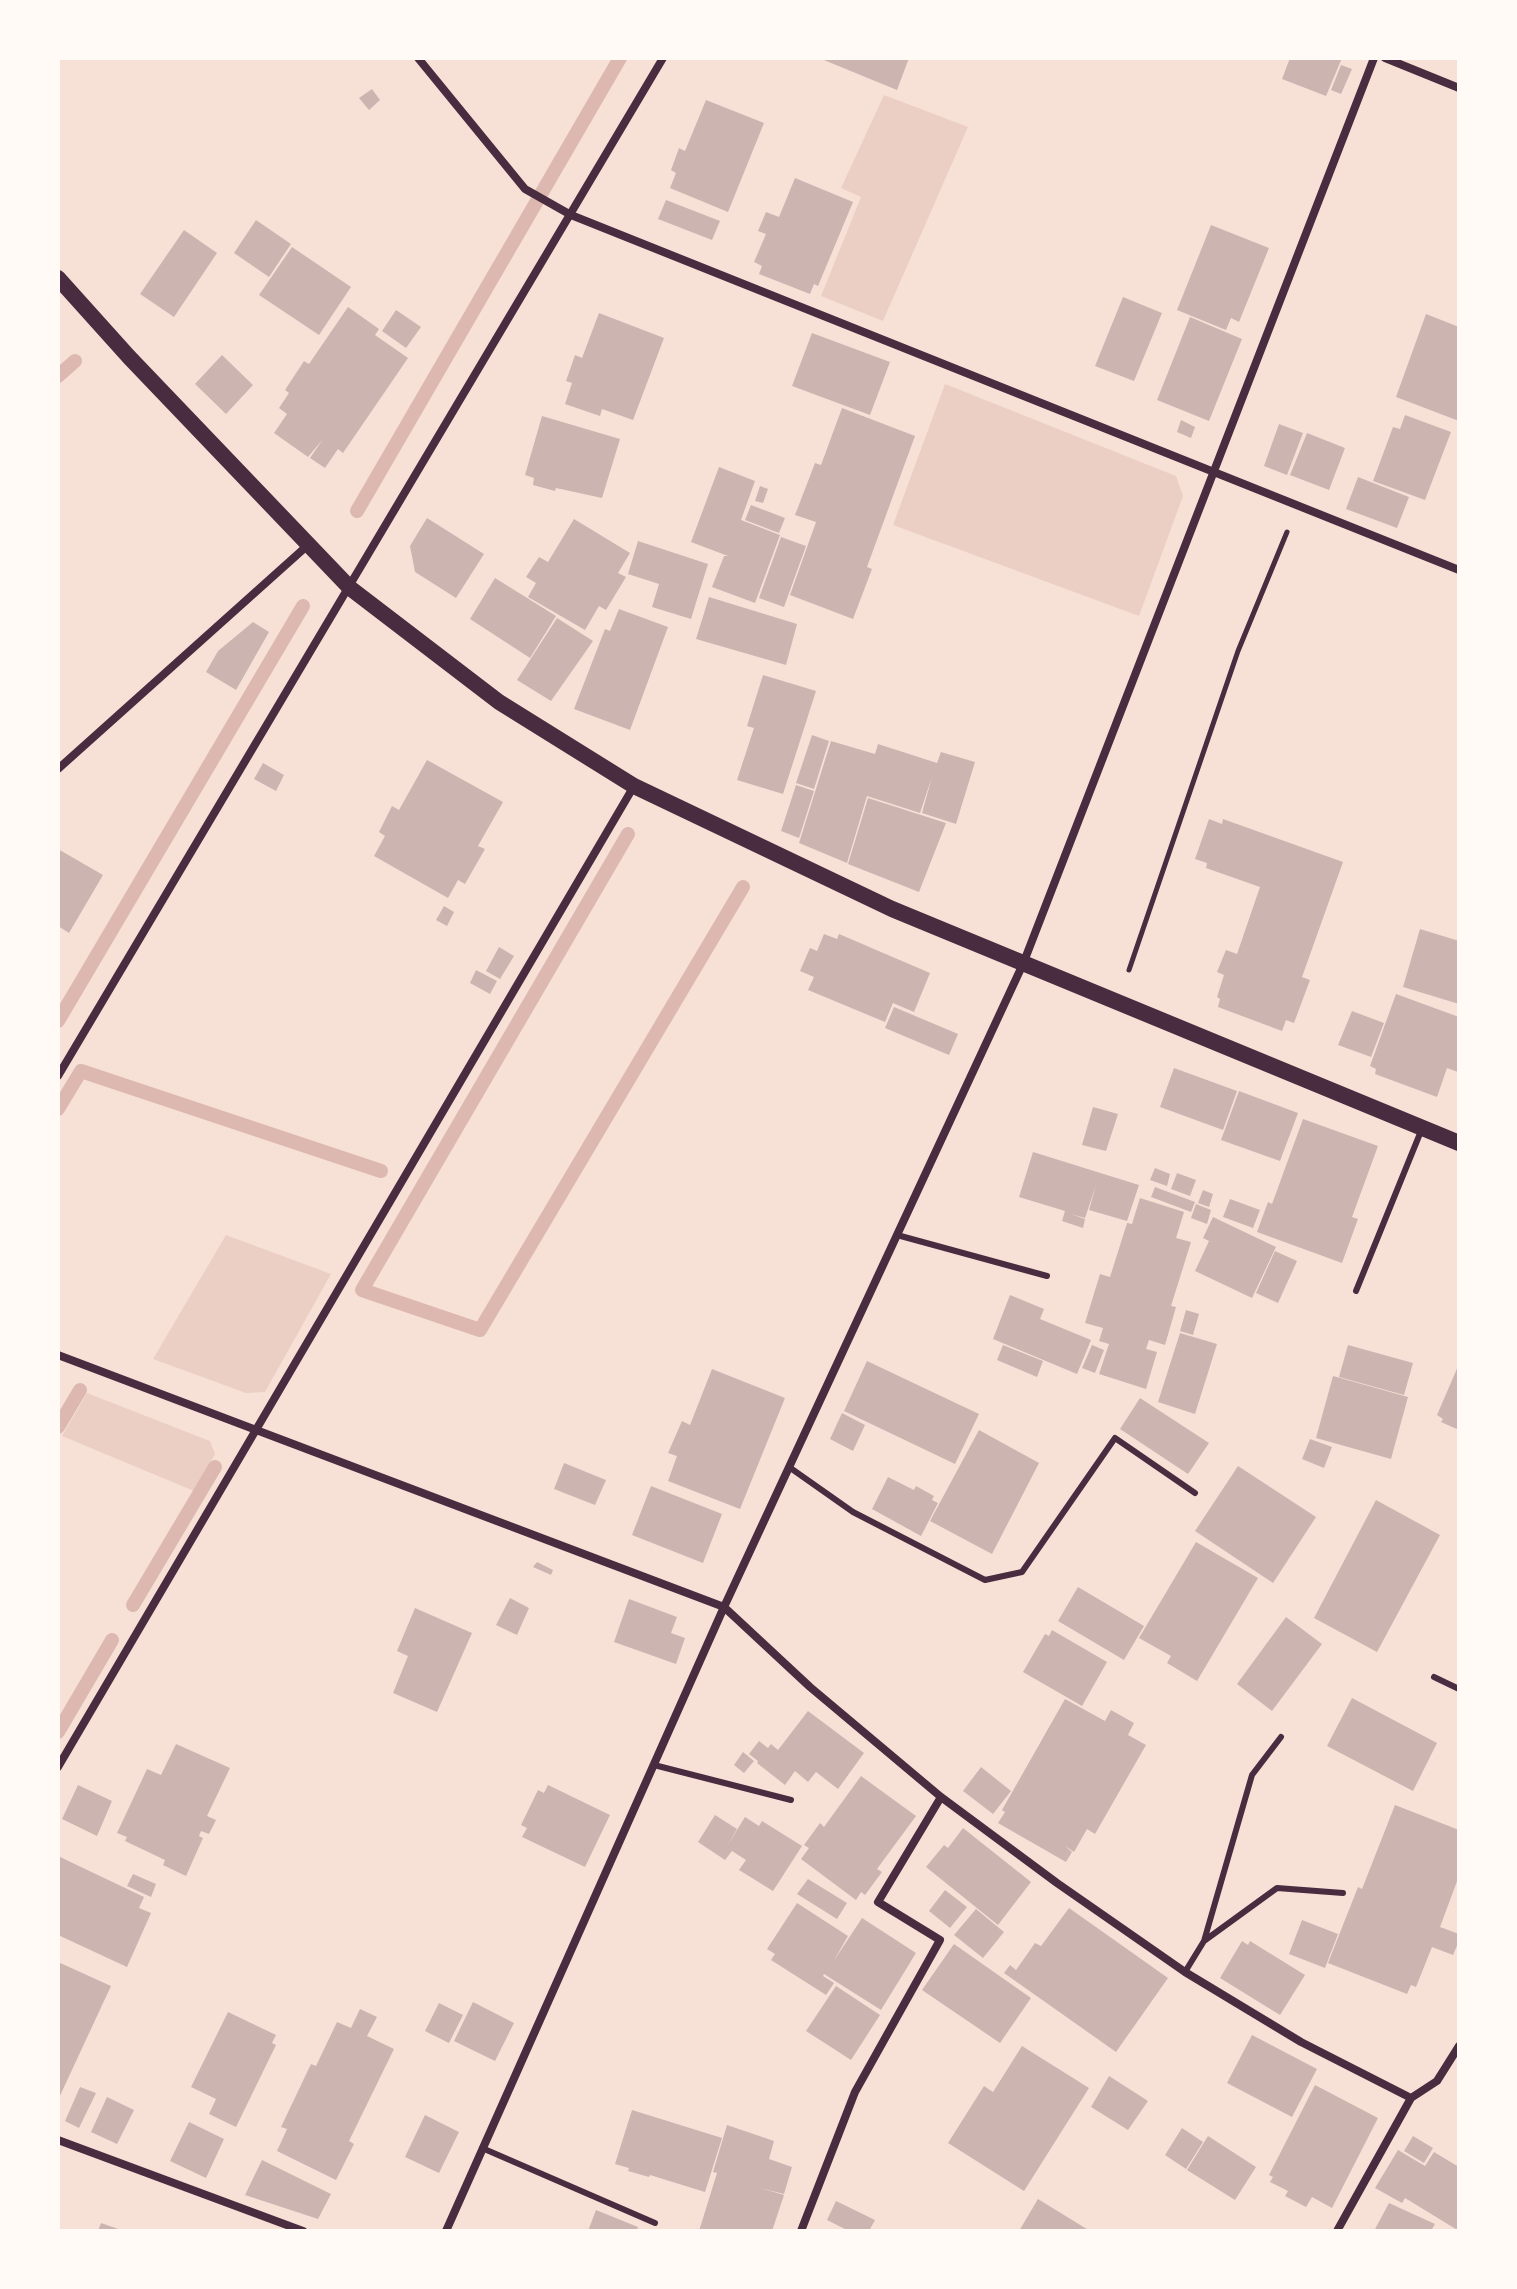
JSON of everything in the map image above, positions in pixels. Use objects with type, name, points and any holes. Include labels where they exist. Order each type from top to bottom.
[{"type":"main road","points":[[58,278],[129,357],[350,588],[499,702],[634,786],[892,909],[1459,1143]]},
{"type":"street","points":[[418,58],[525,189],[571,215],[1459,570]]},
{"type":"street","points":[[58,1076],[663,58]]},
{"type":"street","points":[[446,2231],[724,1607],[1023,964],[1374,58]]},
{"type":"street","points":[[1385,58],[1459,88]]},
{"type":"street","points":[[58,769],[309,544]]},
{"type":"street","points":[[58,1767],[634,786]]},
{"type":"street","points":[[58,1355],[724,1607],[810,1687],[941,1797],[1057,1883],[1185,1972],[1301,2042],[1411,2098]]},
{"type":"street","points":[[801,2231],[855,2092],[940,1940],[878,1902],[941,1797]]},
{"type":"street","points":[[1337,2231],[1411,2098],[1437,2081],[1459,2046]]},
{"type":"street","points":[[58,2140],[303,2231]]},
{"type":"lane","points":[[1356,1291],[1423,1127]]},
{"type":"lane","points":[[897,1235],[1047,1276]]},
{"type":"lane","points":[[789,1467],[853,1512],[985,1580],[1022,1572],[1115,1438],[1195,1493]]},
{"type":"lane","points":[[1434,1677],[1459,1689]]},
{"type":"lane","points":[[1185,1972],[1204,1941],[1252,1775],[1281,1737]]},
{"type":"lane","points":[[654,1765],[791,1800]]},
{"type":"lane","points":[[1204,1941],[1277,1888],[1343,1893]]},
{"type":"lane","points":[[482,2148],[655,2223]]},
{"type":"path","points":[[1118,1003],[1238,651],[1299,505]]},
{"type":"shaded area","points":[[884,95],[968,127],[883,321],[821,296],[861,197],[841,188]]},
{"type":"shaded area","points":[[945,384],[1176,476],[1183,496],[1139,616],[893,525]]},
{"type":"shaded area","points":[[226,1235],[331,1274],[265,1392],[246,1393],[153,1359]]},
{"type":"shaded area","points":[[87,1393],[210,1441],[215,1454],[194,1491],[62,1436]]},
{"type":"building","points":[[819,58],[909,58],[897,90]]},
{"type":"building","points":[[1290,58],[1342,58],[1326,96],[1282,79]]},
{"type":"building","points":[[1341,65],[1352,69],[1341,94],[1331,90]]},
{"type":"building","points":[[372,89],[380,100],[369,110],[359,98]]},
{"type":"building","points":[[706,100],[764,123],[728,212],[670,188],[676,173],[671,170],[679,148],[685,151]]},
{"type":"building","points":[[795,178],[853,202],[818,286],[814,284],[810,294],[759,274],[762,266],[754,262],[766,234],[758,231],[766,212],[779,217]]},
{"type":"building","points":[[666,200],[720,221],[712,240],[658,219]]},
{"type":"building","points":[[256,220],[291,244],[269,277],[234,253]]},
{"type":"building","points":[[1211,225],[1269,248],[1239,322],[1231,318],[1226,330],[1177,310]]},
{"type":"building","points":[[184,230],[217,253],[174,317],[140,294]]},
{"type":"building","points":[[292,247],[351,287],[319,335],[259,295]]},
{"type":"building","points":[[1123,297],[1162,313],[1134,381],[1095,366]]},
{"type":"building","points":[[348,307],[379,329],[375,335],[408,358],[343,453],[338,449],[325,468],[310,458],[323,439],[308,457],[274,433],[287,414],[279,408],[289,393],[285,390],[304,361],[309,364]]},
{"type":"building","points":[[396,310],[421,327],[406,348],[382,331]]},
{"type":"building","points":[[599,313],[664,338],[633,420],[602,409],[600,416],[565,404],[572,383],[566,381],[575,355],[582,358]]},
{"type":"building","points":[[1426,314],[1459,327],[1459,421],[1396,397]]},
{"type":"building","points":[[1190,317],[1242,339],[1209,421],[1157,400]]},
{"type":"building","points":[[812,333],[890,362],[870,415],[792,386]]},
{"type":"building","points":[[222,355],[253,385],[226,414],[195,384]]},
{"type":"building","points":[[842,408],[915,436],[867,567],[872,569],[853,619],[790,595],[816,522],[795,515],[815,463],[821,465]]},
{"type":"building","points":[[1405,415],[1451,432],[1425,500],[1373,481],[1393,427],[1400,429]]},
{"type":"building","points":[[542,416],[620,439],[602,498],[533,485],[534,478],[525,475]]},
{"type":"building","points":[[1181,420],[1195,427],[1191,438],[1177,432]]},
{"type":"building","points":[[1279,424],[1303,433],[1287,475],[1264,466]]},
{"type":"building","points":[[1307,433],[1345,448],[1329,490],[1290,475]]},
{"type":"building","points":[[719,467],[755,481],[741,520],[780,535],[755,603],[712,587],[724,556],[728,556],[691,542]]},
{"type":"building","points":[[1358,477],[1409,497],[1397,528],[1346,509]]},
{"type":"building","points":[[760,486],[768,489],[763,503],[755,501]]},
{"type":"building","points":[[751,505],[785,518],[779,533],[745,520]]},
{"type":"building","points":[[427,518],[484,554],[456,598],[415,572],[410,546]]},
{"type":"building","points":[[574,519],[630,553],[618,573],[626,577],[606,610],[599,606],[585,630],[528,597],[536,583],[526,577],[539,557],[548,562]]},
{"type":"building","points":[[781,537],[806,546],[784,607],[759,598]]},
{"type":"building","points":[[638,541],[708,564],[691,619],[652,607],[659,584],[628,574]]},
{"type":"building","points":[[495,578],[556,616],[530,658],[470,619]]},
{"type":"building","points":[[709,597],[797,624],[786,665],[696,639]]},
{"type":"building","points":[[619,609],[668,627],[630,730],[574,709],[605,629],[610,631]]},
{"type":"building","points":[[557,618],[593,641],[551,701],[517,680]]},
{"type":"building","points":[[253,622],[269,632],[236,690],[206,672],[218,651]]},
{"type":"building","points":[[763,675],[816,691],[783,794],[737,780],[754,728],[747,726]]},
{"type":"building","points":[[812,735],[829,741],[814,789],[796,783]]},
{"type":"building","points":[[831,741],[875,754],[878,744],[937,763],[941,752],[975,762],[956,824],[922,813],[932,777],[920,813],[867,796],[847,863],[799,843]]},
{"type":"building","points":[[427,760],[503,802],[478,846],[485,849],[465,884],[458,880],[448,898],[374,856],[385,836],[379,832],[392,806],[399,810]]},
{"type":"building","points":[[263,763],[284,775],[276,791],[254,779]]},
{"type":"building","points":[[796,785],[814,791],[799,838],[781,831]]},
{"type":"building","points":[[868,798],[946,823],[919,892],[848,864]]},
{"type":"building","points":[[1209,819],[1222,824],[1223,819],[1343,862],[1302,977],[1310,980],[1294,1023],[1286,1020],[1282,1031],[1218,1007],[1220,999],[1217,997],[1224,975],[1217,972],[1226,950],[1237,954],[1260,887],[1206,868],[1207,863],[1195,859]]},
{"type":"building","points":[[58,849],[103,875],[69,933],[58,926]]},
{"type":"building","points":[[444,906],[454,912],[447,926],[436,920]]},
{"type":"building","points":[[1420,929],[1459,941],[1459,1004],[1403,987]]},
{"type":"building","points":[[824,934],[837,939],[839,934],[930,973],[914,1012],[893,1003],[885,1022],[808,990],[814,977],[800,971],[810,948],[817,951]]},
{"type":"building","points":[[499,947],[514,956],[500,979],[486,971]]},
{"type":"building","points":[[476,970],[497,981],[490,994],[470,983]]},
{"type":"building","points":[[1396,994],[1459,1017],[1459,1069],[1458,1072],[1447,1068],[1437,1097],[1375,1074],[1376,1069],[1370,1066]]},
{"type":"building","points":[[894,1007],[958,1034],[949,1055],[885,1028]]},
{"type":"building","points":[[1352,1011],[1384,1023],[1371,1057],[1338,1045]]},
{"type":"building","points":[[1174,1068],[1237,1091],[1223,1130],[1160,1107]]},
{"type":"building","points":[[1239,1091],[1298,1113],[1280,1161],[1221,1140]]},
{"type":"building","points":[[1093,1107],[1118,1114],[1106,1151],[1082,1145]]},
{"type":"building","points":[[1303,1119],[1378,1146],[1352,1217],[1358,1219],[1342,1263],[1257,1232],[1268,1202],[1272,1204]]},
{"type":"building","points":[[1033,1152],[1139,1185],[1127,1221],[1089,1210],[1096,1185],[1085,1218],[1071,1214],[1085,1219],[1083,1228],[1062,1221],[1065,1211],[1019,1197]]},
{"type":"building","points":[[1155,1168],[1170,1174],[1167,1186],[1150,1180]]},
{"type":"building","points":[[1177,1173],[1196,1180],[1190,1196],[1171,1189]]},
{"type":"building","points":[[1155,1187],[1195,1202],[1191,1212],[1151,1197]]},
{"type":"building","points":[[1203,1190],[1213,1194],[1209,1207],[1198,1203]]},
{"type":"building","points":[[1140,1198],[1184,1212],[1176,1238],[1191,1242],[1171,1306],[1176,1307],[1165,1345],[1149,1340],[1146,1349],[1157,1352],[1146,1389],[1099,1374],[1109,1344],[1099,1341],[1103,1328],[1085,1323],[1100,1274],[1110,1277],[1127,1223],[1132,1224]]},
{"type":"building","points":[[1230,1199],[1260,1210],[1253,1228],[1223,1217]]},
{"type":"building","points":[[1196,1204],[1211,1210],[1207,1224],[1191,1218]]},
{"type":"building","points":[[1213,1217],[1276,1247],[1252,1298],[1195,1271],[1209,1241],[1203,1238]]},
{"type":"building","points":[[1275,1251],[1297,1261],[1278,1303],[1256,1293]]},
{"type":"building","points":[[1010,1295],[1044,1309],[1040,1319],[1091,1340],[1077,1374],[993,1339]]},
{"type":"building","points":[[1186,1310],[1199,1314],[1193,1335],[1180,1331]]},
{"type":"building","points":[[1180,1333],[1217,1344],[1195,1414],[1158,1402]]},
{"type":"building","points":[[1003,1345],[1043,1361],[1037,1377],[997,1360]]},
{"type":"building","points":[[1092,1345],[1104,1350],[1095,1373],[1082,1368]]},
{"type":"building","points":[[1348,1345],[1413,1363],[1404,1395],[1339,1377]]},
{"type":"building","points":[[867,1361],[979,1414],[955,1464],[844,1411]]},
{"type":"building","points":[[1459,1364],[1459,1430],[1441,1422],[1443,1419],[1437,1415]]},
{"type":"building","points":[[712,1369],[785,1398],[740,1509],[668,1481],[677,1456],[668,1453],[682,1421],[690,1425]]},
{"type":"building","points":[[1333,1376],[1408,1397],[1391,1459],[1316,1438]]},
{"type":"building","points":[[1140,1398],[1209,1443],[1188,1474],[1120,1429]]},
{"type":"building","points":[[842,1413],[865,1425],[853,1451],[830,1439]]},
{"type":"building","points":[[979,1430],[1039,1463],[992,1554],[930,1521]]},
{"type":"building","points":[[1310,1439],[1332,1447],[1324,1468],[1302,1459]]},
{"type":"building","points":[[564,1463],[606,1480],[595,1505],[554,1489]]},
{"type":"building","points":[[1238,1466],[1316,1517],[1273,1583],[1195,1531]]},
{"type":"building","points":[[888,1477],[914,1490],[916,1486],[934,1496],[932,1500],[938,1503],[921,1536],[872,1509]]},
{"type":"building","points":[[651,1486],[722,1514],[703,1563],[632,1535]]},
{"type":"building","points":[[1376,1500],[1440,1535],[1377,1652],[1314,1618]]},
{"type":"building","points":[[1196,1542],[1258,1578],[1197,1681],[1167,1663],[1171,1656],[1139,1638]]},
{"type":"building","points":[[537,1562],[553,1570],[551,1575],[533,1567]]},
{"type":"building","points":[[1078,1587],[1144,1626],[1124,1660],[1058,1621]]},
{"type":"building","points":[[510,1598],[529,1608],[517,1635],[496,1625]]},
{"type":"building","points":[[629,1599],[677,1617],[671,1633],[685,1638],[676,1664],[614,1642]]},
{"type":"building","points":[[415,1608],[472,1633],[437,1712],[393,1693],[408,1656],[397,1651]]},
{"type":"building","points":[[1286,1617],[1322,1644],[1272,1711],[1237,1684]]},
{"type":"building","points":[[1052,1630],[1107,1662],[1082,1706],[1023,1672],[1045,1634],[1049,1636]]},
{"type":"building","points":[[1352,1698],[1437,1743],[1413,1791],[1327,1746]]},
{"type":"building","points":[[1065,1699],[1105,1721],[1111,1710],[1134,1723],[1128,1735],[1146,1745],[1095,1834],[1087,1829],[1074,1852],[1065,1846],[1072,1852],[1066,1862],[998,1823],[1005,1812],[1002,1810]]},
{"type":"building","points":[[808,1711],[864,1753],[838,1789],[816,1772],[808,1782],[795,1771],[785,1785],[749,1754],[759,1741],[768,1748],[771,1744],[778,1750]]},
{"type":"building","points":[[176,1744],[230,1768],[207,1816],[216,1820],[209,1834],[201,1831],[199,1836],[203,1838],[186,1876],[163,1865],[165,1860],[125,1841],[127,1837],[117,1833],[147,1769],[161,1775]]},
{"type":"building","points":[[743,1752],[754,1761],[744,1773],[734,1765]]},
{"type":"building","points":[[981,1767],[1011,1791],[993,1814],[963,1791]]},
{"type":"building","points":[[861,1776],[916,1816],[877,1869],[882,1872],[865,1895],[861,1892],[856,1900],[801,1859],[809,1848],[804,1845],[820,1823],[824,1827]]},
{"type":"building","points":[[78,1785],[112,1801],[97,1836],[62,1819]]},
{"type":"building","points":[[548,1785],[610,1815],[585,1867],[522,1837],[527,1828],[521,1825],[538,1790],[544,1793]]},
{"type":"building","points":[[1395,1805],[1459,1830],[1459,1876],[1440,1927],[1459,1934],[1459,1941],[1453,1955],[1432,1947],[1416,1987],[1411,1985],[1407,1994],[1328,1963],[1358,1887],[1362,1889]]},
{"type":"building","points":[[715,1815],[737,1829],[726,1848],[745,1817],[759,1826],[762,1821],[802,1846],[773,1891],[739,1870],[746,1860],[732,1851],[725,1860],[698,1842]]},
{"type":"building","points":[[963,1828],[1031,1882],[998,1925],[926,1867],[944,1845],[948,1848]]},
{"type":"building","points":[[58,1856],[144,1897],[139,1908],[151,1913],[127,1967],[58,1935]]},
{"type":"building","points":[[133,1874],[156,1884],[151,1897],[127,1886]]},
{"type":"building","points":[[808,1879],[847,1903],[837,1919],[797,1894]]},
{"type":"building","points":[[945,1890],[967,1907],[950,1928],[929,1911]]},
{"type":"building","points":[[797,1903],[848,1936],[833,1962],[862,1918],[916,1953],[881,2010],[824,1974],[834,1983],[826,1995],[771,1960],[775,1954],[767,1949]]},
{"type":"building","points":[[1069,1908],[1168,1978],[1116,2052],[1004,1973],[1010,1965],[1016,1970],[1035,1943],[1041,1946]]},
{"type":"building","points":[[976,1909],[1004,1932],[983,1958],[954,1935]]},
{"type":"building","points":[[1302,1920],[1338,1934],[1325,1968],[1289,1954]]},
{"type":"building","points":[[1242,1941],[1248,1945],[1250,1941],[1305,1975],[1280,2015],[1220,1978]]},
{"type":"building","points":[[954,1944],[1031,1998],[1000,2043],[922,1990]]},
{"type":"building","points":[[58,1962],[111,1986],[58,2100]]},
{"type":"building","points":[[836,1986],[880,2015],[851,2060],[806,2031]]},
{"type":"building","points":[[473,2002],[514,2023],[495,2061],[454,2041]]},
{"type":"building","points":[[439,2003],[463,2015],[449,2043],[425,2031]]},
{"type":"building","points":[[360,2009],[377,2017],[367,2036],[394,2049],[349,2141],[354,2144],[336,2180],[277,2151],[287,2129],[281,2127],[311,2064],[316,2066],[337,2022],[351,2028]]},
{"type":"building","points":[[228,2012],[276,2035],[272,2043],[276,2045],[236,2127],[209,2114],[216,2099],[191,2087]]},
{"type":"building","points":[[1252,2035],[1317,2069],[1292,2117],[1227,2083]]},
{"type":"building","points":[[1022,2046],[1089,2088],[1024,2191],[948,2143],[984,2086],[993,2092]]},
{"type":"building","points":[[1109,2076],[1148,2101],[1128,2130],[1091,2107]]},
{"type":"building","points":[[1315,2085],[1378,2118],[1332,2208],[1312,2197],[1306,2207],[1285,2196],[1288,2191],[1270,2182],[1273,2177],[1269,2175]]},
{"type":"building","points":[[80,2087],[96,2093],[79,2128],[65,2121]]},
{"type":"building","points":[[107,2097],[134,2110],[117,2144],[91,2132]]},
{"type":"building","points":[[632,2110],[722,2138],[705,2192],[628,2171],[629,2168],[615,2164]]},
{"type":"building","points":[[425,2115],[459,2132],[439,2173],[405,2157]]},
{"type":"building","points":[[189,2122],[224,2139],[206,2178],[170,2161]]},
{"type":"building","points":[[727,2125],[774,2141],[769,2159],[792,2167],[784,2194],[760,2188],[784,2195],[772,2231],[699,2231],[717,2173],[713,2172]]},
{"type":"building","points":[[1182,2128],[1203,2142],[1186,2169],[1165,2155]]},
{"type":"building","points":[[1208,2136],[1256,2167],[1235,2200],[1187,2170]]},
{"type":"building","points":[[1413,2136],[1433,2148],[1424,2163],[1404,2151]]},
{"type":"building","points":[[1398,2150],[1425,2166],[1434,2152],[1459,2167],[1459,2231],[1405,2198],[1402,2203],[1375,2188]]},
{"type":"building","points":[[262,2160],[331,2194],[318,2219],[245,2195]]},
{"type":"building","points":[[1038,2199],[1090,2231],[1019,2231]]},
{"type":"building","points":[[836,2201],[875,2220],[869,2231],[849,2231],[827,2220]]},
{"type":"building","points":[[1389,2203],[1435,2224],[1431,2231],[1374,2231]]},
{"type":"building","points":[[596,2210],[638,2227],[637,2231],[588,2231]]},
{"type":"building","points":[[101,2223],[124,2231],[98,2231]]},
{"type":"waterway","points":[[357,511],[620,58]]},
{"type":"waterway","points":[[58,376],[75,361]]},
{"type":"waterway","points":[[58,1021],[303,606]]},
{"type":"waterway","points":[[628,834],[362,1290],[480,1330],[743,887]]},
{"type":"waterway","points":[[58,1109],[81,1071],[381,1171]]},
{"type":"waterway","points":[[58,1427],[80,1390]]},
{"type":"waterway","points":[[133,1605],[215,1467]]},
{"type":"waterway","points":[[58,1732],[112,1640]]}]
